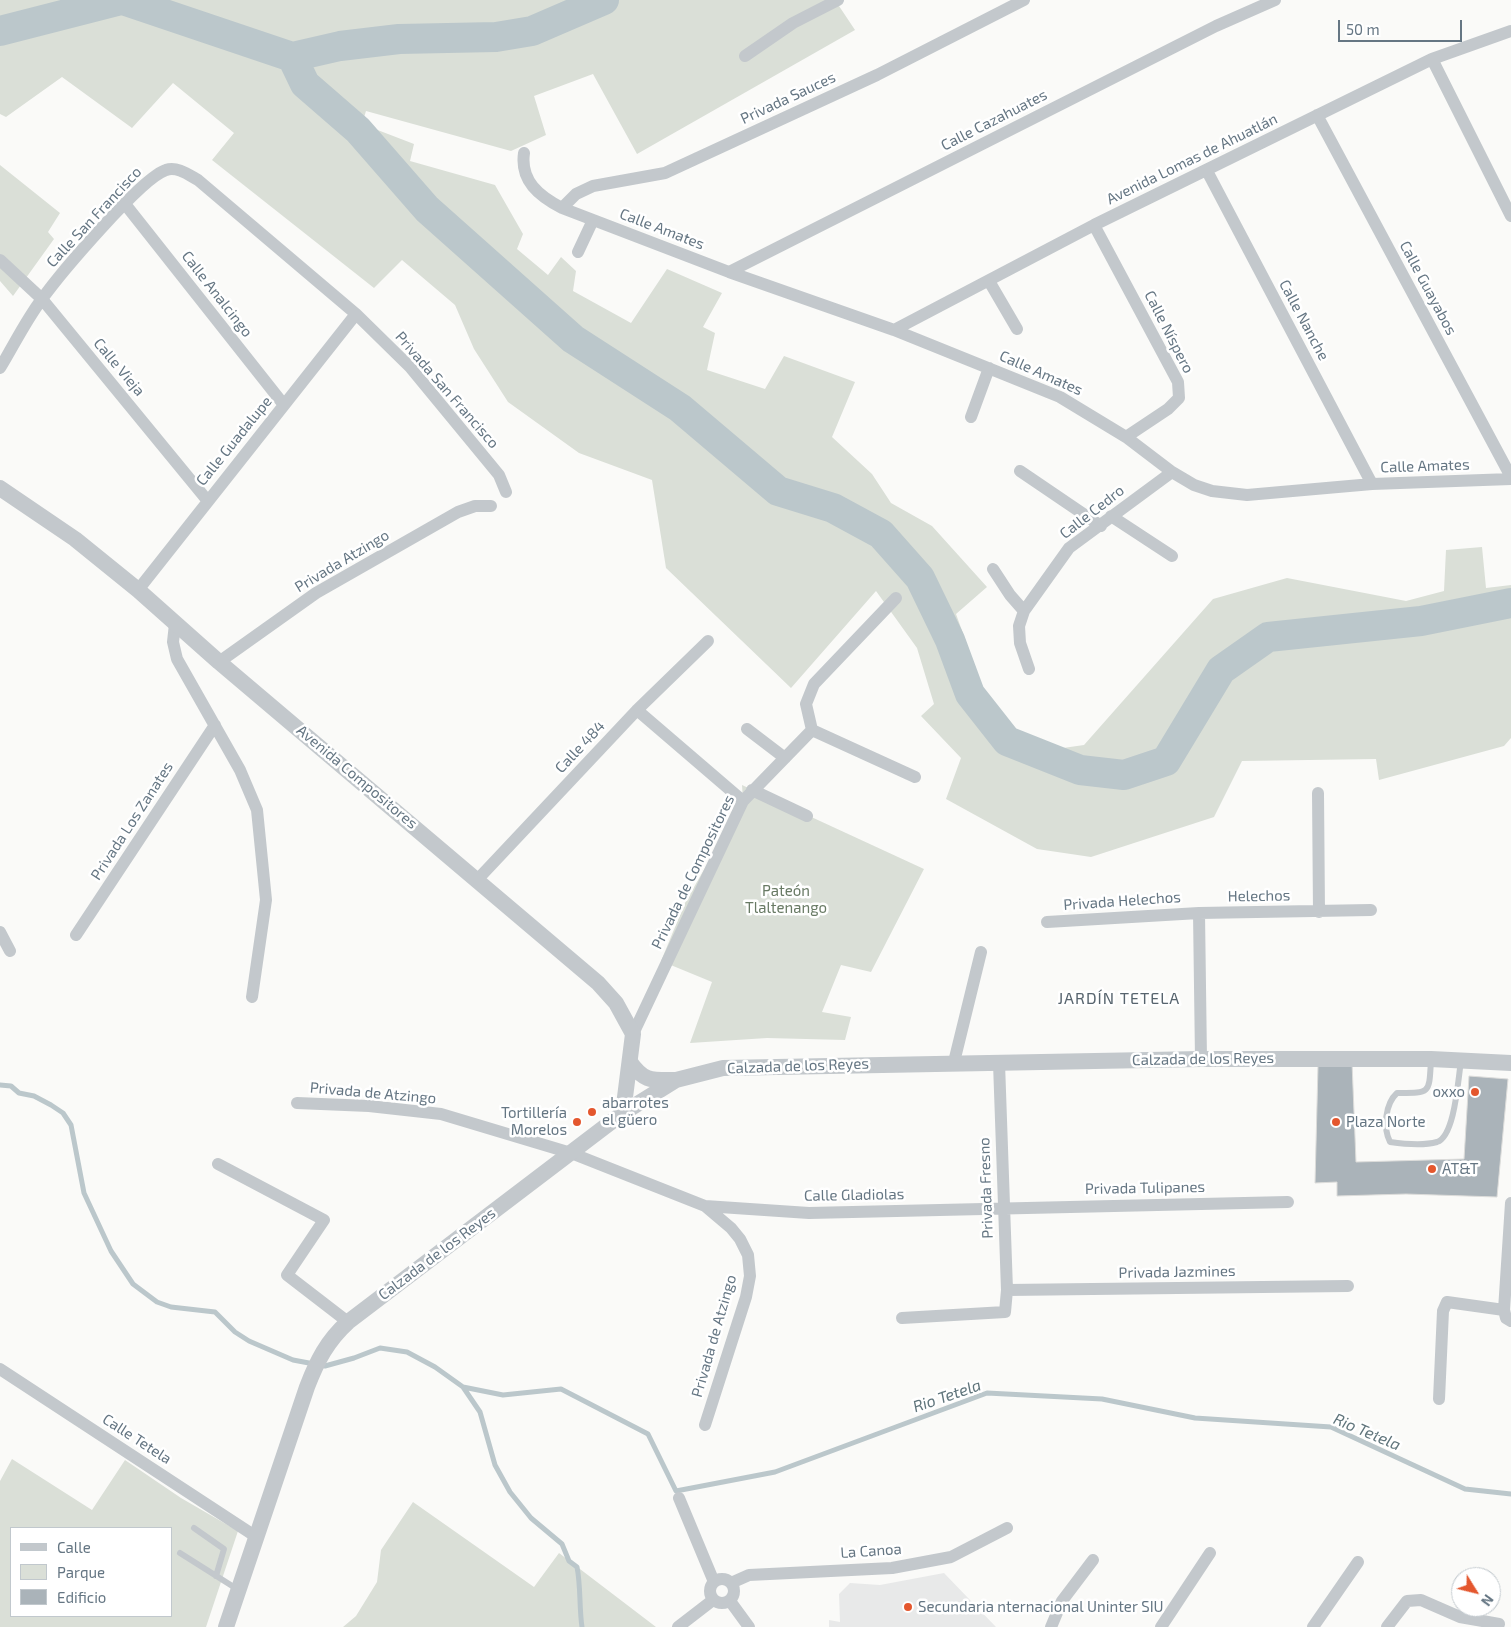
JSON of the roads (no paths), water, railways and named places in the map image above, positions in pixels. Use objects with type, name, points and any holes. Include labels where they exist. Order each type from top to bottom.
[{"type":"street","points":[[745,56],[793,23],[838,0]]},
{"type":"street","name":"Privada Sauces","points":[[562,208],[576,194],[593,186],[665,173],[877,75],[1024,0]]},
{"type":"street","name":"Calle Cazahuates","points":[[728,272],[1216,26],[1275,0]]},
{"type":"street","name":"Avenida Lomas de Ahuatlán","points":[[894,330],[1094,225],[1432,59],[1511,31]]},
{"type":"street","points":[[1432,59],[1511,216]]},
{"type":"street","name":"Calle Guayabos","points":[[1317,115],[1511,478]]},
{"type":"street","name":"Calle Amates","points":[[524,153],[522,167],[532,186],[546,200],[562,208],[728,272],[894,330],[1060,396],[1126,437],[1172,472],[1194,485],[1212,491],[1247,495],[1372,484],[1511,478]]},
{"type":"street","name":"Calle San Francisco","points":[[0,368],[42,299],[125,204],[157,173],[169,169],[184,172],[198,180],[356,314]]},
{"type":"street","name":"Calle Nanche","points":[[1207,171],[1372,484]]},
{"type":"street","name":"Calle Analcingo","points":[[125,204],[284,405]]},
{"type":"street","points":[[578,252],[593,220]]},
{"type":"street","name":"Calle Níspero","points":[[1094,225],[1178,382],[1179,398],[1168,409],[1126,437]]},
{"type":"street","name":"Calle Vieja","points":[[0,260],[42,299],[207,500]]},
{"type":"street","points":[[989,281],[1017,329]]},
{"type":"street","name":"Calle Guadalupe","points":[[138,590],[207,500],[356,314]]},
{"type":"street","name":"Privada San Francisco","points":[[356,314],[410,367],[499,476],[506,492]]},
{"type":"street","points":[[971,417],[989,368]]},
{"type":"street","points":[[1020,471],[1101,526]]},
{"type":"street","name":"Calle Cedro","points":[[1029,670],[1020,644],[1019,626],[1024,611],[1069,548],[1172,472]]},
{"type":"street","name":"Avenida Compositores","points":[[0,488],[75,539],[138,590],[219,662],[478,879],[598,983],[616,1003],[633,1034]]},
{"type":"street","name":"Privada Atzingo","points":[[219,662],[333,584],[458,512],[476,506],[491,506]]},
{"type":"street","points":[[1111,516],[1172,556]]},
{"type":"street","points":[[993,569],[1010,595],[1024,611]]},
{"type":"street","points":[[896,598],[814,684],[806,704],[812,730],[915,777]]},
{"type":"street","points":[[175,624],[173,642],[177,659],[240,770],[257,810],[266,900],[252,997]]},
{"type":"street","name":"Calle 484","points":[[478,879],[637,710],[708,641]]},
{"type":"street","points":[[637,710],[742,801]]},
{"type":"street","name":"Privada Los Zanates","points":[[76,936],[215,725]]},
{"type":"street","points":[[747,729],[785,758]]},
{"type":"street","name":"Privada de Compositores","points":[[633,1034],[742,801],[812,730]]},
{"type":"street","points":[[752,790],[807,816]]},
{"type":"street","points":[[1318,793],[1319,912]]},
{"type":"street","name":"Helechos","points":[[1199,913],[1370,910]]},
{"type":"street","points":[[1199,913],[1201,1058]]},
{"type":"street","name":"Privada Helechos","points":[[1046,922],[1199,913]]},
{"type":"street","points":[[0,932],[10,951]]},
{"type":"street","points":[[954,1062],[981,952]]},
{"type":"street","points":[[624,1113],[633,1034]]},
{"type":"street","name":"Calzada de los Reyes","points":[[226,1627],[306,1387],[317,1360],[333,1335],[566,1151],[676,1080],[723,1068],[954,1062],[998,1063],[1201,1058],[1431,1059],[1511,1063]]},
{"type":"street","points":[[630,1062],[637,1072],[652,1080],[676,1080]]},
{"type":"street","name":"Privada Fresno","points":[[902,1318],[1005,1312],[1007,1290],[1002,1207],[998,1063]]},
{"type":"street","name":"Privada de Atzingo","points":[[297,1103],[369,1106],[441,1114],[566,1151],[706,1206],[740,1239],[748,1254],[750,1276],[746,1297],[705,1426]]},
{"type":"street","points":[[218,1164],[324,1220],[288,1275],[348,1322]]},
{"type":"street","name":"Privada Tulipanes","points":[[1002,1207],[1288,1202]]},
{"type":"street","points":[[1439,1399],[1443,1311],[1446,1302],[1507,1316],[1511,1203]]},
{"type":"street","name":"Calle Gladiolas","points":[[706,1206],[809,1213],[1002,1207]]},
{"type":"street","name":"Privada Jazmines","points":[[1007,1290],[1348,1286]]},
{"type":"street","name":"Calle Tetela","points":[[0,1370],[255,1536]]},
{"type":"street","points":[[679,1498],[714,1582],[710,1591],[713,1600],[721,1604],[730,1601],[734,1592],[731,1583],[723,1579],[714,1582]]},
{"type":"street","name":"La Canoa","points":[[731,1583],[749,1575],[772,1572],[892,1568],[951,1557],[1007,1528]]},
{"type":"street","points":[[1161,1627],[1210,1553]]},
{"type":"street","points":[[1051,1627],[1062,1601],[1093,1560]]},
{"type":"street","points":[[1313,1627],[1358,1562]]},
{"type":"street","points":[[678,1627],[713,1600]]},
{"type":"street","points":[[1387,1627],[1407,1601],[1421,1600],[1460,1617],[1499,1624]]},
{"type":"street","points":[[730,1601],[750,1627]]},
{"type":"lane","points":[[1431,1059],[1429,1086],[1425,1091],[1421,1094],[1397,1093],[1392,1097],[1386,1123],[1386,1134],[1390,1142],[1438,1142],[1443,1137],[1452,1119],[1461,1060]]},
{"type":"lane","points":[[194,1528],[224,1549],[216,1576]]},
{"type":"lane","points":[[180,1554],[238,1590]]},
{"type":"waterway","points":[[0,31],[121,0]]},
{"type":"waterway","points":[[123,0],[292,57]]},
{"type":"waterway","points":[[604,0],[532,31],[496,37],[399,39],[340,46],[292,57],[305,84],[358,130],[427,209],[573,339],[680,408],[778,491],[833,508],[881,534],[920,578],[950,640],[970,694],[1007,741],[1080,770],[1124,775],[1166,761],[1221,670],[1268,637],[1421,621],[1511,603]]},
{"type":"waterway","points":[[0,1085],[11,1086],[19,1093],[34,1096],[63,1113],[71,1125],[84,1193],[111,1251],[133,1284],[157,1302],[171,1307],[215,1312],[235,1332],[249,1341],[293,1360],[325,1366],[380,1348],[407,1352],[435,1367],[463,1387],[480,1412],[495,1465],[510,1492],[531,1518],[562,1544],[569,1561],[577,1567],[582,1627]]},
{"type":"waterway","name":"Rio Tetela","points":[[463,1387],[503,1395],[561,1389],[648,1434],[676,1491],[775,1472],[987,1393],[1102,1399],[1195,1418],[1331,1427],[1465,1489],[1511,1494]]},
{"type":"place","name":"oxxo","points":[[1475,1092]]},
{"type":"place","name":"abarrotes el güero","points":[[592,1112]]},
{"type":"place","name":"Tortillería Morelos","points":[[577,1122]]},
{"type":"place","name":"Plaza Norte","points":[[1336,1122]]},
{"type":"place","name":"AT&T","points":[[1432,1169]]},
{"type":"place","name":"Secundaria nternacional Uninter SIU","points":[[908,1607]]},
{"type":"district","name":"JARDÍN TETELA","points":[[1119,999]]},
{"type":"park label","name":"Pateón Tlaltenango","points":[[786,900]]}]
